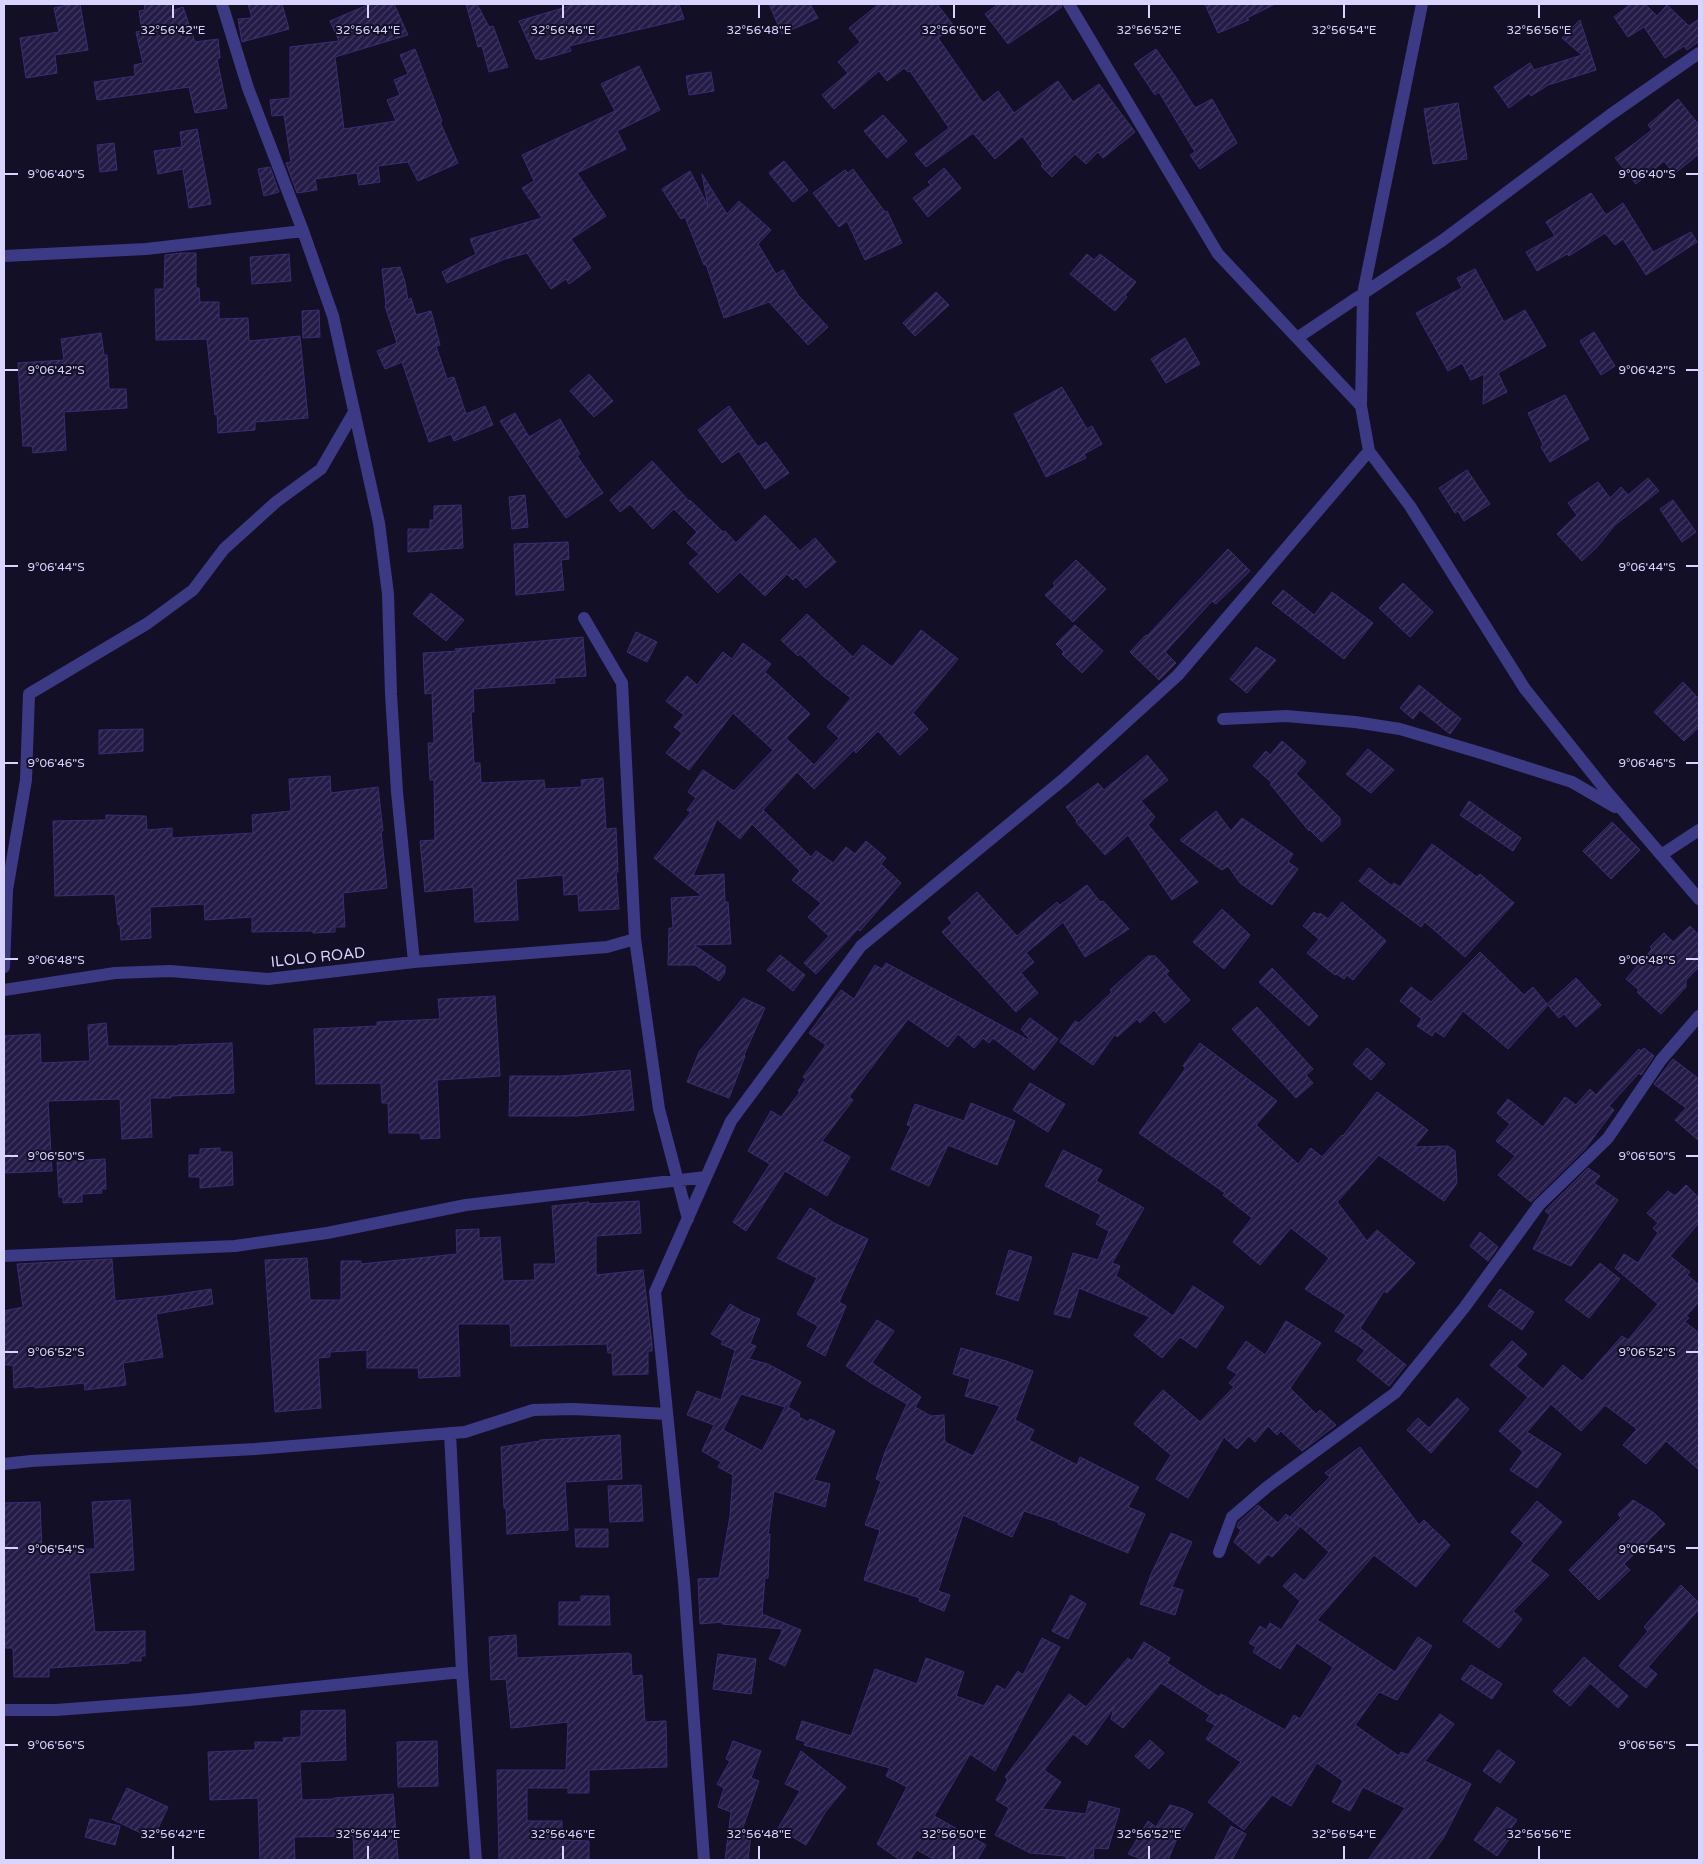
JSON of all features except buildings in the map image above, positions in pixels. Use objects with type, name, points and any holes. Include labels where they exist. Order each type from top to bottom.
[{"type":"street","points":[[222,4],[248,88],[303,231],[333,316],[379,522],[388,594],[396,792],[414,962]]},
{"type":"street","points":[[1069,4],[1218,254],[1361,406]]},
{"type":"street","points":[[1422,4],[1363,294],[1361,406],[1369,452],[1410,506],[1525,689],[1623,812],[1699,899]]},
{"type":"street","points":[[1297,338],[1443,240],[1610,115],[1699,53]]},
{"type":"street","points":[[4,256],[146,249],[303,231]]},
{"type":"street","points":[[4,967],[7,890],[26,780],[29,694],[148,623],[193,590],[224,549],[276,502],[321,469],[354,412]]},
{"type":"street","points":[[704,1860],[684,1582],[655,1292],[731,1121],[861,946],[1065,778],[1178,675],[1369,452]]},
{"type":"street","points":[[584,618],[622,683],[636,939],[659,1109],[688,1219]]},
{"type":"street","points":[[1223,719],[1286,716],[1355,722],[1400,729],[1572,782],[1623,812]]},
{"type":"street","points":[[1661,855],[1699,830]]},
{"type":"street","name":"ILOLO ROAD","points":[[4,990],[115,973],[170,971],[268,979],[414,962],[607,947],[636,939]]},
{"type":"street","points":[[1219,1552],[1232,1517],[1267,1487],[1395,1392],[1464,1308],[1539,1205],[1608,1138],[1661,1060],[1699,1016]]},
{"type":"street","points":[[4,1256],[235,1246],[327,1233],[466,1205],[706,1177]]},
{"type":"street","points":[[4,1464],[255,1449],[465,1432],[532,1410],[574,1409],[667,1414]]},
{"type":"street","points":[[450,1433],[462,1672],[476,1860]]},
{"type":"street","points":[[4,1710],[56,1710],[189,1700],[462,1672]]}]
